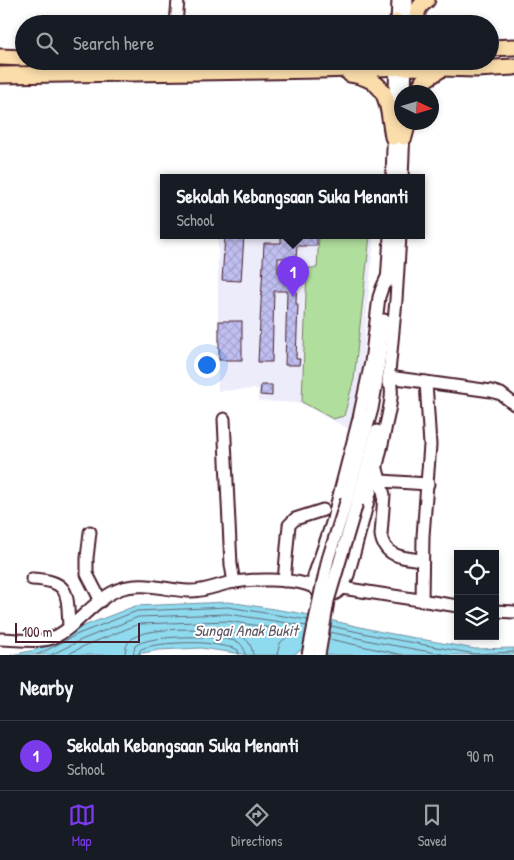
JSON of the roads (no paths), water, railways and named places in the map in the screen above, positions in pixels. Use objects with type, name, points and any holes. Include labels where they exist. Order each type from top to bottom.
[{"type":"main road","points":[[412,15],[417,10],[418,1]]},
{"type":"main road","points":[[499,48],[514,47]]},
{"type":"main road","points":[[0,57],[15,58]]},
{"type":"main road","points":[[499,68],[514,67]]},
{"type":"main road","points":[[0,75],[320,70],[372,80],[380,88],[394,114]]},
{"type":"main road","points":[[420,85],[423,81],[440,70]]},
{"type":"street","points":[[177,15],[178,0]]},
{"type":"street","points":[[398,0],[402,15]]},
{"type":"street","points":[[401,70],[401,85]]},
{"type":"street","points":[[402,70],[404,85]]},
{"type":"street","points":[[393,174],[402,130]]},
{"type":"street","points":[[402,130],[402,174]]},
{"type":"street","points":[[319,655],[328,601],[339,562],[376,386],[388,275],[390,239]]},
{"type":"street","points":[[308,655],[328,559],[352,501],[378,428],[389,377],[400,239]]},
{"type":"street","points":[[313,586],[314,576],[351,455],[370,362],[382,288],[388,275]]},
{"type":"street","points":[[389,377],[496,392],[514,404]]},
{"type":"street","points":[[0,639],[51,639],[60,635],[101,600],[120,589],[131,587],[146,586],[200,591],[234,582],[254,580],[284,581],[313,586],[319,593],[327,596],[336,594],[342,588],[348,575],[377,468],[391,398],[389,377]]},
{"type":"street","points":[[422,601],[422,560],[430,439],[426,382]]},
{"type":"street","points":[[224,419],[231,565],[234,582]]},
{"type":"street","points":[[377,468],[384,495],[382,541],[395,556],[422,560]]},
{"type":"street","points":[[381,481],[428,484]]},
{"type":"street","points":[[284,581],[289,525],[295,519],[323,510]]},
{"type":"street","points":[[90,532],[86,566],[87,574],[101,600]]},
{"type":"street","points":[[32,579],[54,582],[64,590],[68,600],[69,627]]},
{"type":"street","points":[[342,588],[454,605]]},
{"type":"street","points":[[499,610],[514,612]]},
{"type":"water","name":"Sungai Anak Bukit","points":[[229,602],[299,613],[382,632],[475,649],[514,648],[514,655],[309,655],[301,650],[293,655],[249,655],[201,648],[159,650],[132,655],[11,655],[35,650],[76,629],[135,606]]},
{"type":"place","name":"Sekolah Kebangsaan Suka Menanti","points":[[293,297]]}]
